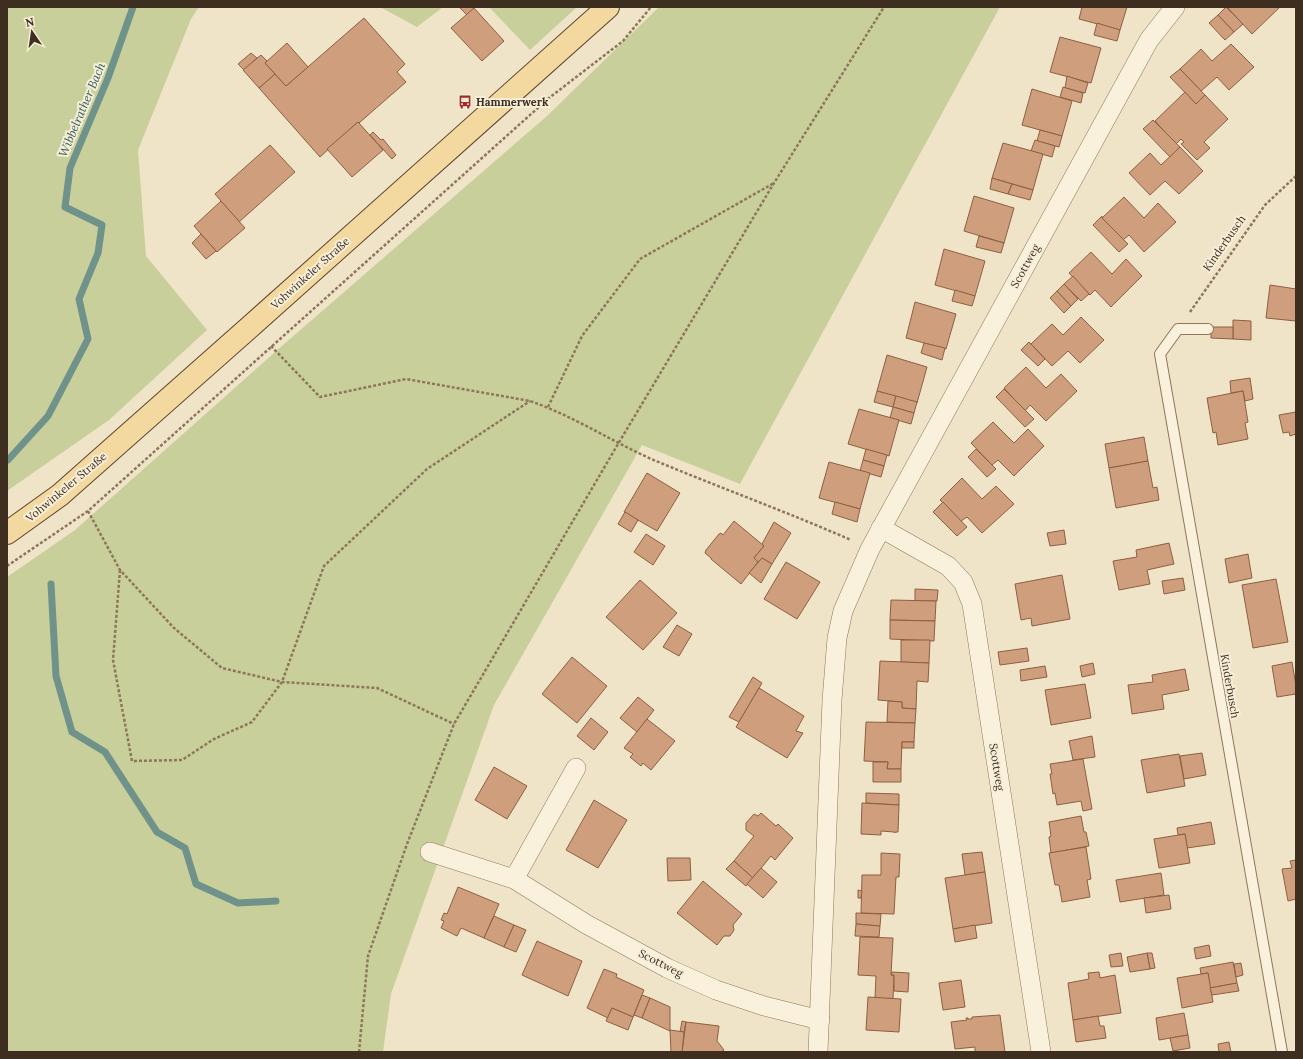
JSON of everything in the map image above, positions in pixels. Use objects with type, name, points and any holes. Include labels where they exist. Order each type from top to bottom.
[{"type":"main road","name":"Vohwinkeler Straße","points":[[7,533],[60,495],[608,7]]},
{"type":"street","name":"Scottweg","points":[[818,1052],[832,700],[837,638],[843,611],[870,548],[1149,40],[1176,7]]},
{"type":"street","name":"Scottweg","points":[[881,528],[948,566],[963,582],[972,604],[1041,1052]]},
{"type":"street","points":[[514,879],[576,768]]},
{"type":"street","name":"Scottweg","points":[[430,852],[514,879],[586,924],[667,968],[709,987],[764,1006],[820,1020]]},
{"type":"lane","points":[[1178,329],[1208,329]]},
{"type":"lane","name":"Kinderbusch","points":[[1178,329],[1160,354],[1282,1052]]},
{"type":"path","points":[[7,566],[88,511],[549,98],[623,41],[651,7]]},
{"type":"path","points":[[359,1052],[368,956],[408,844],[454,724],[618,444],[774,183],[884,7]]},
{"type":"path","name":"Kinderbusch","points":[[1178,329],[1265,206],[1296,176]]},
{"type":"path","points":[[548,407],[582,336],[640,260],[774,183]]},
{"type":"path","points":[[252,325],[320,397],[406,379],[530,401],[548,407],[618,444],[656,461],[805,520],[870,548]]},
{"type":"path","points":[[120,570],[114,660],[132,761],[182,760],[214,739],[252,722],[282,682],[324,566],[427,469],[530,401]]},
{"type":"path","points":[[88,511],[120,570],[174,628],[222,668],[282,682],[376,688],[454,724]]},
{"type":"green space","points":[[7,7],[199,7],[191,19],[138,150],[146,256],[207,330],[109,420],[7,491]]},
{"type":"green space","points":[[380,7],[443,7],[417,27]]},
{"type":"green space","points":[[489,7],[577,7],[530,50]]},
{"type":"green space","points":[[659,7],[1000,7],[740,484],[642,445],[494,705],[391,994],[383,1052],[7,1052],[7,577],[75,530],[283,345],[547,116]]},
{"type":"building","points":[[459,7],[475,7],[467,15]]},
{"type":"building","points":[[1082,7],[1127,7],[1120,30],[1079,19]]},
{"type":"building","points":[[1226,7],[1243,24],[1234,32],[1218,15]]},
{"type":"building","points":[[1227,7],[1280,7],[1252,34]]},
{"type":"building","points":[[474,8],[504,41],[482,61],[451,28]]},
{"type":"building","points":[[1218,15],[1234,32],[1225,40],[1209,23]]},
{"type":"building","points":[[364,18],[405,64],[397,72],[406,82],[359,123],[358,122],[320,157],[259,88],[275,74],[286,86]]},
{"type":"building","points":[[1097,23],[1120,30],[1117,41],[1094,35]]},
{"type":"building","points":[[1060,37],[1101,48],[1091,83],[1050,72]]},
{"type":"building","points":[[287,43],[308,67],[286,86],[265,63]]},
{"type":"building","points":[[1231,44],[1254,67],[1229,90],[1217,77],[1201,91],[1180,69],[1201,49],[1212,61]]},
{"type":"building","points":[[251,53],[257,58],[244,70],[238,64]]},
{"type":"building","points":[[261,55],[267,61],[265,63],[275,74],[259,88],[243,70]]},
{"type":"building","points":[[1180,69],[1205,95],[1196,104],[1170,77]]},
{"type":"building","points":[[1067,76],[1088,83],[1085,93],[1065,88]]},
{"type":"building","points":[[1063,87],[1083,93],[1081,103],[1060,97]]},
{"type":"building","points":[[1032,89],[1072,101],[1062,136],[1022,125]]},
{"type":"building","points":[[1185,92],[1196,104],[1205,95],[1228,119],[1204,142],[1210,148],[1197,160],[1181,144],[1184,142],[1181,139],[1176,144],[1155,121]]},
{"type":"building","points":[[1153,120],[1180,147],[1170,157],[1143,129]]},
{"type":"building","points":[[358,122],[383,150],[352,177],[327,149]]},
{"type":"building","points":[[1040,130],[1062,136],[1059,147],[1037,141]]},
{"type":"building","points":[[373,132],[381,140],[383,139],[396,155],[392,159],[370,135]]},
{"type":"building","points":[[1035,140],[1055,146],[1052,157],[1031,151]]},
{"type":"building","points":[[1003,143],[1043,154],[1033,190],[992,178]]},
{"type":"building","points":[[270,145],[295,172],[239,222],[215,194]]},
{"type":"building","points":[[1180,147],[1203,171],[1179,194],[1165,181],[1150,195],[1129,173],[1150,153],[1161,165]]},
{"type":"building","points":[[992,178],[1012,184],[1008,194],[990,189]]},
{"type":"building","points":[[1012,184],[1033,190],[1030,200],[1008,194]]},
{"type":"building","points":[[974,196],[1014,208],[1004,243],[964,231]]},
{"type":"building","points":[[1124,197],[1144,218],[1158,203],[1176,222],[1144,252],[1129,235],[1123,240],[1102,218]]},
{"type":"building","points":[[221,201],[245,228],[217,252],[194,226]]},
{"type":"building","points":[[1102,216],[1102,218],[1128,244],[1119,252],[1093,225]]},
{"type":"building","points":[[201,234],[216,251],[206,259],[192,243]]},
{"type":"building","points":[[979,236],[1004,243],[1001,253],[976,247]]},
{"type":"building","points":[[944,249],[985,261],[975,296],[935,285]]},
{"type":"building","points":[[1091,252],[1112,274],[1126,259],[1142,276],[1111,307],[1095,290],[1090,295],[1069,273]]},
{"type":"building","points":[[1073,276],[1089,294],[1081,301],[1064,284]]},
{"type":"building","points":[[1064,284],[1078,299],[1071,306],[1057,291]]},
{"type":"building","points":[[1270,285],[1296,289],[1296,321],[1266,318]]},
{"type":"building","points":[[955,290],[975,296],[972,306],[952,301]]},
{"type":"building","points":[[1057,291],[1071,306],[1064,313],[1050,298]]},
{"type":"building","points":[[915,302],[956,314],[946,349],[906,338]]},
{"type":"building","points":[[1081,317],[1104,340],[1080,363],[1068,351],[1052,366],[1031,344],[1052,324],[1063,335]]},
{"type":"building","points":[[1233,320],[1251,321],[1251,340],[1233,339]]},
{"type":"building","points":[[1211,327],[1233,327],[1233,339],[1211,338]]},
{"type":"building","points":[[1029,342],[1045,359],[1038,366],[1021,350]]},
{"type":"building","points":[[924,343],[945,348],[942,360],[921,353]]},
{"type":"building","points":[[887,355],[927,367],[917,403],[877,391]]},
{"type":"building","points":[[1026,367],[1046,388],[1061,374],[1077,391],[1046,421],[1030,405],[1025,411],[1004,388]]},
{"type":"building","points":[[1250,378],[1253,399],[1245,401],[1243,391],[1231,393],[1230,381]]},
{"type":"building","points":[[1004,389],[1034,419],[1025,427],[996,397]]},
{"type":"building","points":[[877,391],[896,396],[893,407],[874,402]]},
{"type":"building","points":[[1243,391],[1248,422],[1245,423],[1248,439],[1218,445],[1216,432],[1213,433],[1207,398]]},
{"type":"building","points":[[896,396],[917,402],[914,413],[893,407]]},
{"type":"building","points":[[893,407],[914,413],[911,424],[890,418]]},
{"type":"building","points":[[859,409],[899,420],[889,456],[848,444]]},
{"type":"building","points":[[1296,412],[1296,434],[1290,436],[1289,432],[1283,433],[1279,415]]},
{"type":"building","points":[[993,422],[1014,443],[1028,429],[1044,446],[1014,476],[998,460],[992,465],[971,443]]},
{"type":"building","points":[[1144,437],[1148,461],[1109,468],[1105,444]]},
{"type":"building","points":[[866,449],[887,455],[884,466],[863,460]]},
{"type":"building","points":[[976,449],[996,469],[987,477],[968,457]]},
{"type":"building","points":[[863,460],[884,466],[881,477],[860,471]]},
{"type":"building","points":[[1148,461],[1153,488],[1157,487],[1159,500],[1116,508],[1109,468]]},
{"type":"building","points":[[829,462],[870,473],[860,509],[819,498]]},
{"type":"building","points":[[647,473],[680,493],[657,531],[624,512]]},
{"type":"building","points":[[962,478],[982,499],[996,486],[1014,504],[982,533],[967,517],[961,521],[940,500]]},
{"type":"building","points":[[835,502],[860,509],[857,522],[832,514]]},
{"type":"building","points":[[943,502],[967,527],[957,536],[933,512]]},
{"type":"building","points":[[625,512],[638,520],[631,532],[618,524]]},
{"type":"building","points":[[734,521],[764,546],[754,558],[758,562],[741,584],[705,553],[719,534],[721,533],[723,535]]},
{"type":"building","points":[[774,522],[791,533],[772,564],[762,558],[758,562],[754,558],[764,546],[762,544]]},
{"type":"building","points":[[1064,530],[1066,544],[1050,546],[1047,533]]},
{"type":"building","points":[[646,534],[665,546],[653,565],[634,552]]},
{"type":"building","points":[[1169,543],[1174,564],[1147,570],[1150,584],[1119,590],[1113,561],[1137,557],[1136,550]]},
{"type":"building","points":[[1248,554],[1252,578],[1229,583],[1225,559]]},
{"type":"building","points":[[762,558],[772,564],[761,583],[749,573]]},
{"type":"building","points":[[786,562],[820,582],[797,619],[764,599]]},
{"type":"building","points":[[1062,575],[1070,619],[1032,626],[1031,618],[1021,620],[1015,584]]},
{"type":"building","points":[[1183,578],[1185,590],[1164,594],[1162,581]]},
{"type":"building","points":[[1276,579],[1288,642],[1253,648],[1242,585]]},
{"type":"building","points":[[640,580],[677,613],[643,650],[606,617]]},
{"type":"building","points":[[915,589],[938,590],[937,601],[915,601]]},
{"type":"building","points":[[891,600],[936,601],[935,621],[890,620]]},
{"type":"building","points":[[890,620],[935,621],[934,641],[890,639]]},
{"type":"building","points":[[677,625],[692,634],[679,656],[663,647]]},
{"type":"building","points":[[901,640],[930,640],[929,663],[901,662]]},
{"type":"building","points":[[1027,648],[1029,661],[1000,665],[998,652]]},
{"type":"building","points":[[572,657],[607,686],[577,723],[542,694]]},
{"type":"building","points":[[880,661],[929,663],[928,682],[917,681],[916,709],[902,708],[902,702],[878,700]]},
{"type":"building","points":[[1292,662],[1296,694],[1277,697],[1272,666]]},
{"type":"building","points":[[1093,663],[1095,674],[1082,677],[1080,666]]},
{"type":"building","points":[[1045,666],[1047,677],[1021,681],[1020,670]]},
{"type":"building","points":[[1185,669],[1189,690],[1162,695],[1164,709],[1132,714],[1128,685],[1153,682],[1152,675]]},
{"type":"building","points":[[753,677],[762,683],[739,722],[729,717]]},
{"type":"building","points":[[1085,684],[1091,718],[1051,725],[1045,690]]},
{"type":"building","points":[[759,688],[804,716],[796,731],[803,733],[787,758],[736,727]]},
{"type":"building","points":[[638,697],[654,710],[637,732],[620,718]]},
{"type":"building","points":[[888,701],[902,702],[902,708],[916,709],[915,723],[887,722]]},
{"type":"building","points":[[591,718],[608,732],[594,750],[577,736]]},
{"type":"building","points":[[647,719],[675,741],[651,770],[643,763],[641,766],[630,757],[633,754],[624,748]]},
{"type":"building","points":[[866,722],[915,723],[914,742],[902,742],[901,769],[887,769],[888,762],[864,761]]},
{"type":"building","points":[[1092,736],[1095,757],[1073,760],[1069,741]]},
{"type":"building","points":[[902,742],[914,742],[914,748],[902,748]]},
{"type":"building","points":[[1202,753],[1206,775],[1184,779],[1180,756]]},
{"type":"building","points":[[1179,754],[1185,786],[1147,793],[1141,760]]},
{"type":"building","points":[[1083,759],[1092,809],[1083,811],[1081,801],[1057,805],[1055,793],[1053,794],[1050,764]]},
{"type":"building","points":[[873,762],[888,762],[887,769],[901,769],[901,782],[873,782]]},
{"type":"building","points":[[494,767],[527,786],[507,819],[475,800]]},
{"type":"building","points":[[866,793],[899,794],[899,805],[866,803]]},
{"type":"building","points":[[594,800],[627,820],[598,868],[566,850]]},
{"type":"building","points":[[862,803],[899,805],[898,832],[881,831],[881,835],[861,834]]},
{"type":"building","points":[[761,813],[776,826],[778,824],[793,838],[775,860],[771,856],[753,878],[734,861],[754,836],[746,830],[746,823],[754,814],[758,816]]},
{"type":"building","points":[[1081,816],[1084,832],[1086,832],[1089,846],[1051,853],[1049,822]]},
{"type":"building","points":[[1211,822],[1215,844],[1187,848],[1185,834],[1178,835],[1177,828]]},
{"type":"building","points":[[1185,834],[1190,863],[1159,868],[1154,839]]},
{"type":"building","points":[[1086,847],[1091,879],[1087,880],[1090,897],[1062,902],[1059,885],[1055,885],[1049,853]]},
{"type":"building","points":[[982,852],[985,872],[965,875],[962,854]]},
{"type":"building","points":[[881,853],[900,854],[899,877],[896,877],[894,914],[861,913],[862,875],[881,875]]},
{"type":"building","points":[[667,858],[690,858],[691,880],[668,881]]},
{"type":"building","points":[[1296,860],[1296,899],[1288,901],[1282,869],[1292,868],[1290,861]]},
{"type":"building","points":[[734,861],[753,878],[746,886],[726,869]]},
{"type":"building","points":[[761,868],[777,882],[763,898],[747,884]]},
{"type":"building","points":[[985,872],[992,923],[953,929],[945,878]]},
{"type":"building","points":[[1161,873],[1164,895],[1120,902],[1116,880]]},
{"type":"building","points":[[703,881],[742,914],[733,925],[734,930],[730,936],[724,936],[717,945],[677,913]]},
{"type":"building","points":[[458,887],[499,904],[484,938],[461,928],[457,936],[441,928],[444,921],[441,920],[444,913],[447,914]]},
{"type":"building","points":[[858,890],[862,891],[861,898],[858,898]]},
{"type":"building","points":[[1169,895],[1171,909],[1146,913],[1144,898]]},
{"type":"building","points":[[856,913],[881,914],[880,926],[856,924]]},
{"type":"building","points":[[494,916],[514,925],[504,947],[484,938]]},
{"type":"building","points":[[856,924],[880,926],[879,937],[855,936]]},
{"type":"building","points":[[514,925],[526,930],[516,952],[504,947]]},
{"type":"building","points":[[975,925],[977,938],[955,942],[953,929]]},
{"type":"building","points":[[860,937],[893,938],[891,975],[894,975],[893,999],[875,998],[876,976],[858,975]]},
{"type":"building","points":[[537,941],[582,961],[568,996],[522,975]]},
{"type":"building","points":[[1209,945],[1211,956],[1196,959],[1194,948]]},
{"type":"building","points":[[1121,953],[1123,966],[1111,967],[1109,955]]},
{"type":"building","points":[[1147,953],[1152,953],[1155,968],[1150,969]]},
{"type":"building","points":[[1147,953],[1150,969],[1130,972],[1127,957]]},
{"type":"building","points":[[1233,962],[1237,983],[1210,988],[1208,973],[1201,974],[1200,968]]},
{"type":"building","points":[[1241,963],[1243,975],[1236,977],[1234,964]]},
{"type":"building","points":[[604,969],[617,974],[616,977],[644,990],[633,1017],[612,1008],[608,1018],[587,1008]]},
{"type":"building","points":[[892,972],[909,973],[908,992],[894,991],[894,975],[891,975]]},
{"type":"building","points":[[1099,972],[1100,978],[1115,975],[1121,1013],[1073,1020],[1068,983],[1089,979],[1088,973]]},
{"type":"building","points":[[1208,973],[1213,1002],[1182,1008],[1177,978]]},
{"type":"building","points":[[961,980],[965,1007],[943,1010],[939,983]]},
{"type":"building","points":[[1237,983],[1239,991],[1212,995],[1210,988]]},
{"type":"building","points":[[642,995],[650,998],[642,1018],[634,1015]]},
{"type":"building","points":[[868,997],[901,999],[899,1032],[866,1030]]},
{"type":"building","points":[[650,998],[670,1007],[670,1031],[642,1018]]},
{"type":"building","points":[[612,1008],[633,1017],[628,1030],[606,1021]]},
{"type":"building","points":[[1184,1013],[1188,1035],[1159,1040],[1156,1018]]},
{"type":"building","points":[[1000,1015],[1005,1052],[975,1052],[975,1047],[955,1049],[951,1022],[967,1020],[966,1018],[972,1019],[972,1017]]},
{"type":"building","points":[[1098,1016],[1100,1026],[1104,1026],[1106,1038],[1076,1042],[1073,1020]]},
{"type":"building","points":[[682,1021],[686,1022],[684,1032],[680,1032]]},
{"type":"building","points":[[686,1022],[719,1026],[717,1041],[724,1050],[721,1052],[682,1052]]},
{"type":"building","points":[[670,1030],[684,1032],[682,1052],[671,1052]]},
{"type":"building","points":[[1188,1035],[1190,1048],[1173,1051],[1170,1038]]},
{"type":"building","points":[[1229,1042],[1231,1052],[1219,1052],[1218,1044]]},
{"type":"waterway","name":"Wibbelrather Bach","points":[[8,460],[48,416],[88,339],[79,299],[98,253],[102,225],[65,207],[70,168],[108,78],[133,7]]},
{"type":"waterway","name":"Wibbelrather Bach","points":[[51,584],[56,676],[72,732],[105,752],[157,832],[185,848],[196,884],[238,903],[276,901]]},
{"type":"place","name":"Hammerwerk","points":[[465,102]]}]
